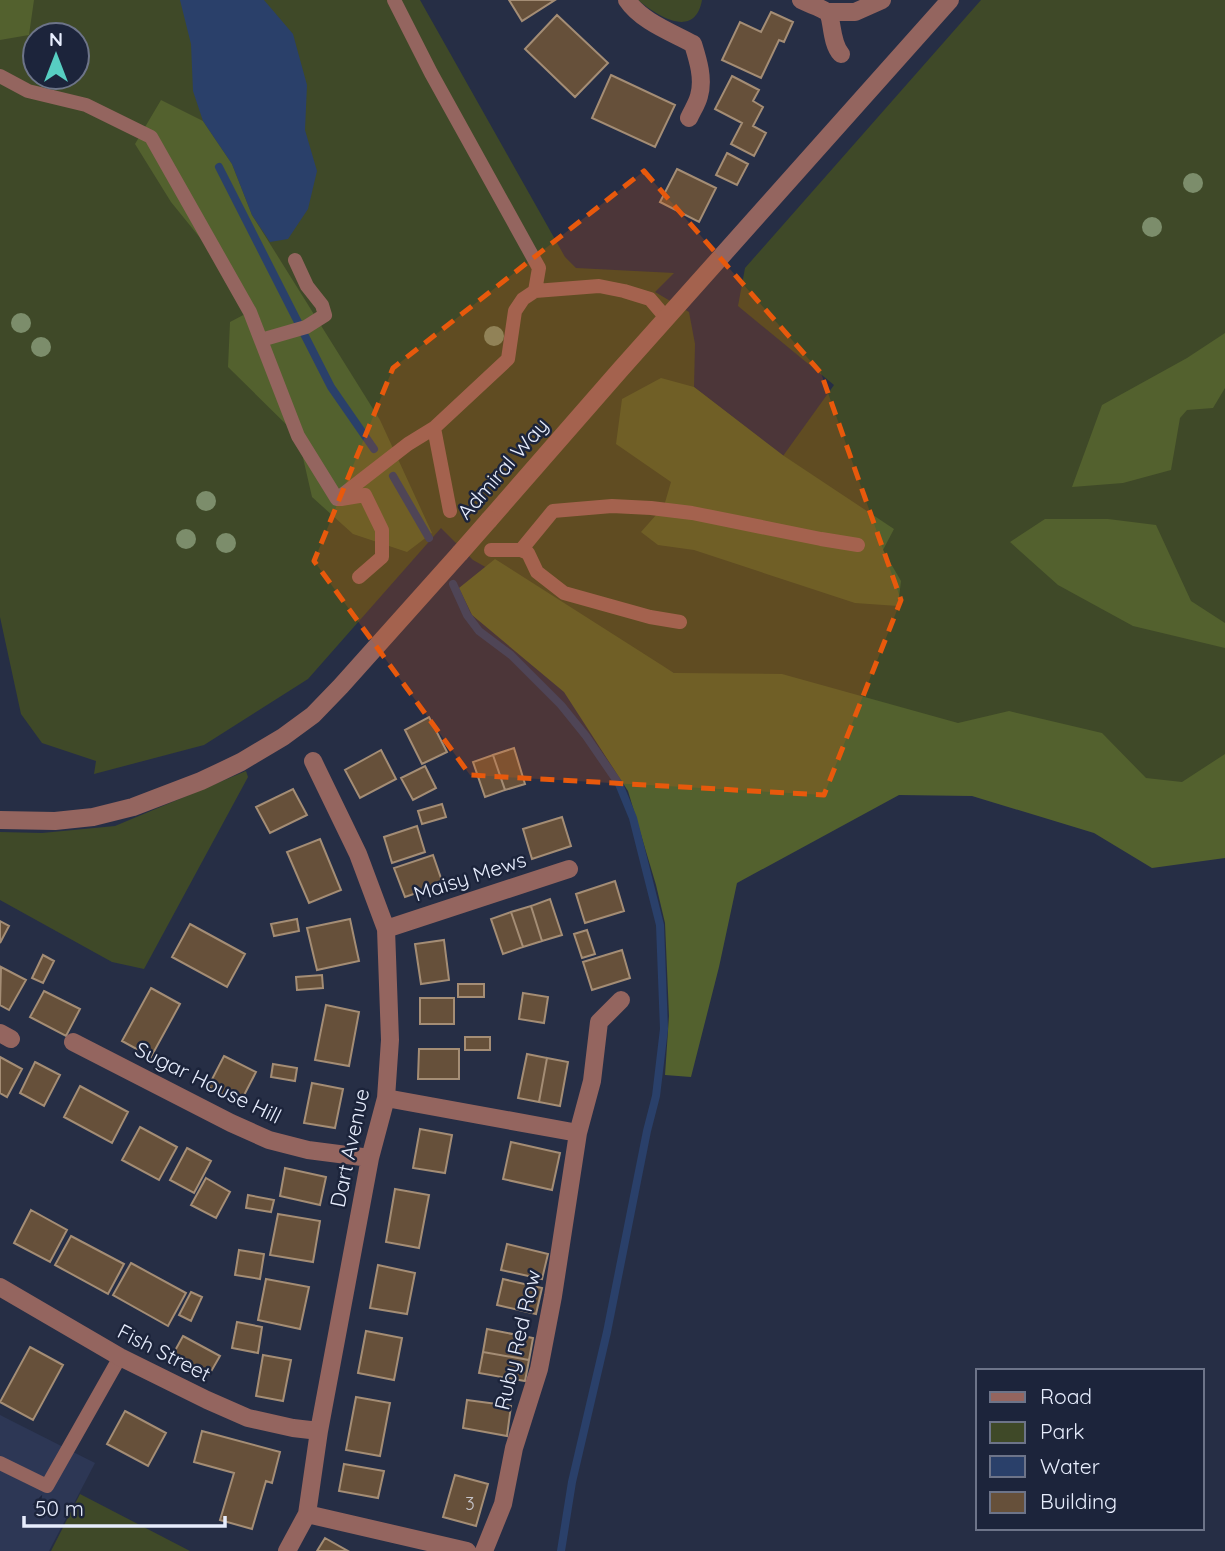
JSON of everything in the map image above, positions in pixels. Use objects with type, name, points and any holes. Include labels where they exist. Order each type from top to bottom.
[{"type":"street","points":[[627,0],[632,8],[648,20],[693,44],[701,81],[699,96],[688,118]]},
{"type":"street","points":[[801,0],[827,12],[855,12],[882,0]]},
{"type":"street","name":"Admiral Way","points":[[0,820],[55,821],[93,817],[133,807],[201,781],[241,762],[313,715],[950,0]]},
{"type":"street","points":[[827,12],[831,19],[837,51],[841,54]]},
{"type":"street","name":"Dart Avenue","points":[[287,1551],[307,1514],[318,1431],[370,1158],[386,1098],[390,1040],[386,929],[358,854],[313,761]]},
{"type":"street","name":"Maisy Mews","points":[[386,929],[569,869]]},
{"type":"street","name":"Ruby Red Row","points":[[484,1551],[503,1504],[514,1448],[539,1369],[578,1133],[592,1081],[599,1022],[621,1000]]},
{"type":"street","name":"Sugar House Hill","points":[[73,1042],[269,1140],[308,1150],[370,1158]]},
{"type":"street","points":[[386,1098],[578,1133]]},
{"type":"street","name":"Fish Street","points":[[0,1287],[120,1357],[207,1400],[248,1418],[318,1431]]},
{"type":"street","points":[[307,1514],[467,1551]]},
{"type":"lane","points":[[394,0],[431,73],[539,268],[535,291]]},
{"type":"lane","points":[[0,76],[29,91],[86,104],[151,137],[250,312],[298,436],[337,499]]},
{"type":"lane","points":[[261,340],[306,327],[325,315],[322,305],[307,286],[295,260]]},
{"type":"lane","points":[[337,499],[408,444],[434,428],[508,359],[515,311],[523,299],[535,291],[599,285],[650,299],[667,319]]},
{"type":"lane","points":[[434,428],[450,511]]},
{"type":"lane","points":[[337,499],[365,495],[383,530],[382,557],[359,578]]},
{"type":"lane","points":[[520,550],[553,510],[612,506],[692,513],[858,545]]},
{"type":"lane","points":[[491,550],[520,550],[528,553],[537,572],[564,593],[650,617],[680,622]]},
{"type":"lane","points":[[0,1463],[47,1486],[120,1357]]},
{"type":"highlighted area","points":[[644,171],[821,373],[901,600],[824,795],[470,775],[314,561],[393,368]]},
{"type":"shaded area","points":[[0,1415],[95,1463],[49,1551],[0,1551]]},
{"type":"green space","points":[[0,0],[420,0],[565,257],[576,268],[674,273],[655,292],[689,312],[695,344],[694,387],[783,456],[834,385],[738,306],[745,268],[981,0],[1225,0],[1225,834],[674,673],[473,560],[441,528],[308,679],[204,745],[94,774],[96,761],[42,743],[21,714],[0,617]]},
{"type":"green space","points":[[0,0],[34,0],[31,21],[21,21],[21,36],[0,40]]},
{"type":"green space","points":[[638,0],[702,0],[698,12],[692,19],[684,22],[665,18]]},
{"type":"green space","points":[[161,100],[203,121],[232,164],[252,215],[380,420],[432,533],[407,552],[353,534],[312,497],[298,436],[228,367],[230,322],[249,312],[227,271],[171,202],[135,144]]},
{"type":"green space","points":[[1225,333],[1225,388],[1213,408],[1187,410],[1180,418],[1171,470],[1123,483],[1072,487],[1102,405],[1187,358]]},
{"type":"green space","points":[[661,378],[694,387],[784,456],[894,529],[883,550],[901,581],[898,606],[855,603],[694,550],[658,545],[641,532],[664,506],[671,482],[616,444],[622,399]]},
{"type":"green space","points":[[1045,519],[1108,519],[1156,525],[1191,601],[1225,623],[1225,648],[1133,626],[1058,585],[1010,542]]},
{"type":"green space","points":[[495,559],[674,673],[782,674],[958,723],[1009,711],[1102,733],[1146,778],[1182,782],[1225,754],[1225,858],[1152,868],[1094,833],[972,796],[899,795],[737,883],[691,1077],[665,1075],[669,1016],[665,923],[628,791],[564,692],[472,615],[459,588]]},
{"type":"green space","points":[[246,771],[248,777],[144,969],[112,962],[0,900],[0,832],[42,833],[115,826]]},
{"type":"green space","points":[[80,1494],[190,1551],[51,1551]]},
{"type":"water","points":[[180,0],[264,0],[293,34],[307,85],[305,130],[317,171],[308,209],[288,239],[270,242],[252,215],[232,164],[203,121],[193,91],[191,44]]},
{"type":"building","points":[[509,0],[555,0],[522,21]]},
{"type":"building","points":[[771,12],[793,22],[784,42],[779,40],[761,78],[722,60],[740,22],[761,32]]},
{"type":"building","points":[[557,15],[608,63],[575,97],[525,49]]},
{"type":"building","points":[[611,75],[675,105],[655,147],[592,118]]},
{"type":"building","points":[[732,76],[759,90],[753,101],[763,107],[753,126],[766,133],[754,156],[731,144],[742,123],[715,109]]},
{"type":"building","points":[[727,153],[748,164],[737,185],[716,175]]},
{"type":"building","points":[[677,169],[716,188],[699,222],[660,202]]},
{"type":"building","points":[[429,717],[447,752],[422,764],[405,730]]},
{"type":"building","points":[[514,748],[525,784],[505,790],[493,755]]},
{"type":"building","points":[[381,750],[396,779],[360,798],[345,770]]},
{"type":"building","points":[[493,755],[505,790],[485,797],[473,762]]},
{"type":"building","points":[[425,766],[436,788],[413,800],[401,778]]},
{"type":"building","points":[[293,789],[307,815],[270,833],[256,807]]},
{"type":"building","points":[[442,804],[446,817],[422,824],[418,811]]},
{"type":"building","points":[[562,817],[571,846],[532,859],[523,829]]},
{"type":"building","points":[[417,826],[425,852],[392,863],[384,837]]},
{"type":"building","points":[[320,839],[341,890],[309,903],[287,852]]},
{"type":"building","points":[[433,855],[443,884],[405,897],[394,868]]},
{"type":"building","points":[[615,881],[624,911],[585,923],[576,894]]},
{"type":"building","points":[[550,899],[562,935],[542,941],[531,906]]},
{"type":"building","points":[[531,906],[542,941],[523,947],[511,912]]},
{"type":"building","points":[[511,912],[523,947],[503,954],[491,919]]},
{"type":"building","points":[[297,919],[299,931],[274,936],[271,924]]},
{"type":"building","points":[[350,919],[359,961],[317,970],[307,928]]},
{"type":"building","points":[[0,921],[9,926],[0,943]]},
{"type":"building","points":[[190,924],[245,954],[227,987],[172,957]]},
{"type":"building","points":[[587,930],[595,954],[582,958],[574,934]]},
{"type":"building","points":[[444,940],[449,980],[421,984],[415,944]]},
{"type":"building","points":[[622,950],[630,978],[592,990],[583,962]]},
{"type":"building","points":[[43,955],[54,961],[43,983],[32,978]]},
{"type":"building","points":[[1,967],[26,980],[9,1010],[0,1005]]},
{"type":"building","points":[[322,975],[323,988],[297,990],[296,977]]},
{"type":"building","points":[[458,984],[484,984],[484,997],[458,997]]},
{"type":"building","points":[[151,988],[180,1004],[151,1057],[122,1041]]},
{"type":"building","points":[[44,991],[80,1009],[66,1036],[30,1017]]},
{"type":"building","points":[[523,993],[548,997],[544,1023],[519,1019]]},
{"type":"building","points":[[420,998],[454,998],[454,1024],[420,1024]]},
{"type":"building","points":[[326,1005],[359,1012],[349,1066],[315,1060]]},
{"type":"building","points":[[465,1037],[490,1037],[490,1050],[465,1050]]},
{"type":"building","points":[[419,1049],[459,1049],[459,1079],[418,1079]]},
{"type":"building","points":[[527,1054],[547,1058],[539,1102],[518,1098]]},
{"type":"building","points":[[224,1056],[256,1072],[240,1103],[208,1087]]},
{"type":"building","points":[[0,1057],[22,1069],[7,1097],[0,1093]]},
{"type":"building","points":[[547,1058],[568,1062],[560,1106],[539,1102]]},
{"type":"building","points":[[35,1062],[60,1075],[44,1106],[20,1093]]},
{"type":"building","points":[[273,1064],[297,1068],[295,1081],[271,1077]]},
{"type":"building","points":[[312,1083],[343,1089],[335,1128],[304,1123]]},
{"type":"building","points":[[80,1086],[128,1112],[112,1143],[64,1117]]},
{"type":"building","points":[[140,1127],[177,1147],[159,1180],[122,1160]]},
{"type":"building","points":[[420,1129],[452,1135],[445,1173],[413,1168]]},
{"type":"building","points":[[511,1142],[560,1153],[552,1190],[503,1179]]},
{"type":"building","points":[[187,1148],[211,1161],[194,1193],[170,1180]]},
{"type":"building","points":[[285,1168],[326,1177],[320,1205],[280,1196]]},
{"type":"building","points":[[206,1178],[230,1192],[216,1218],[191,1205]]},
{"type":"building","points":[[395,1189],[429,1195],[419,1248],[386,1242]]},
{"type":"building","points":[[248,1195],[274,1200],[271,1212],[246,1208]]},
{"type":"building","points":[[31,1210],[67,1230],[50,1262],[14,1243]]},
{"type":"building","points":[[278,1214],[320,1221],[313,1262],[270,1255]]},
{"type":"building","points":[[71,1236],[124,1264],[108,1294],[55,1265]]},
{"type":"building","points":[[507,1244],[548,1254],[542,1279],[501,1270]]},
{"type":"building","points":[[239,1250],[264,1254],[260,1279],[235,1275]]},
{"type":"building","points":[[131,1263],[186,1293],[168,1326],[113,1295]]},
{"type":"building","points":[[378,1265],[415,1273],[407,1314],[370,1308]]},
{"type":"building","points":[[266,1279],[309,1287],[300,1329],[258,1320]]},
{"type":"building","points":[[503,1279],[542,1288],[536,1314],[497,1305]]},
{"type":"building","points":[[191,1292],[202,1297],[191,1321],[179,1315]]},
{"type":"building","points":[[237,1322],[262,1327],[258,1353],[232,1348]]},
{"type":"building","points":[[487,1329],[533,1338],[529,1360],[483,1352]]},
{"type":"building","points":[[366,1331],[402,1338],[394,1380],[358,1373]]},
{"type":"building","points":[[183,1336],[220,1356],[209,1375],[172,1356]]},
{"type":"building","points":[[30,1347],[63,1365],[33,1420],[0,1402]]},
{"type":"building","points":[[483,1352],[529,1360],[525,1381],[479,1373]]},
{"type":"building","points":[[263,1355],[291,1360],[283,1401],[256,1396]]},
{"type":"building","points":[[356,1397],[390,1403],[380,1456],[346,1450]]},
{"type":"building","points":[[467,1400],[511,1406],[507,1436],[463,1428]]},
{"type":"building","points":[[125,1411],[166,1433],[148,1466],[107,1444]]},
{"type":"building","points":[[202,1431],[280,1452],[272,1483],[266,1481],[252,1529],[220,1520],[234,1473],[194,1462]]},
{"type":"building","points":[[344,1464],[384,1471],[378,1498],[339,1491]]},
{"type":"building","points":[[455,1475],[488,1484],[476,1526],[443,1517]]},
{"type":"building","points":[[325,1538],[348,1551],[317,1551]]},
{"type":"waterway","points":[[219,167],[331,387],[374,449]]},
{"type":"waterway","points":[[393,476],[429,538]]},
{"type":"waterway","points":[[453,584],[467,615],[479,631],[511,655],[561,705],[619,784],[633,818],[660,925],[664,1029],[656,1096],[607,1332],[572,1482],[561,1551]]}]
